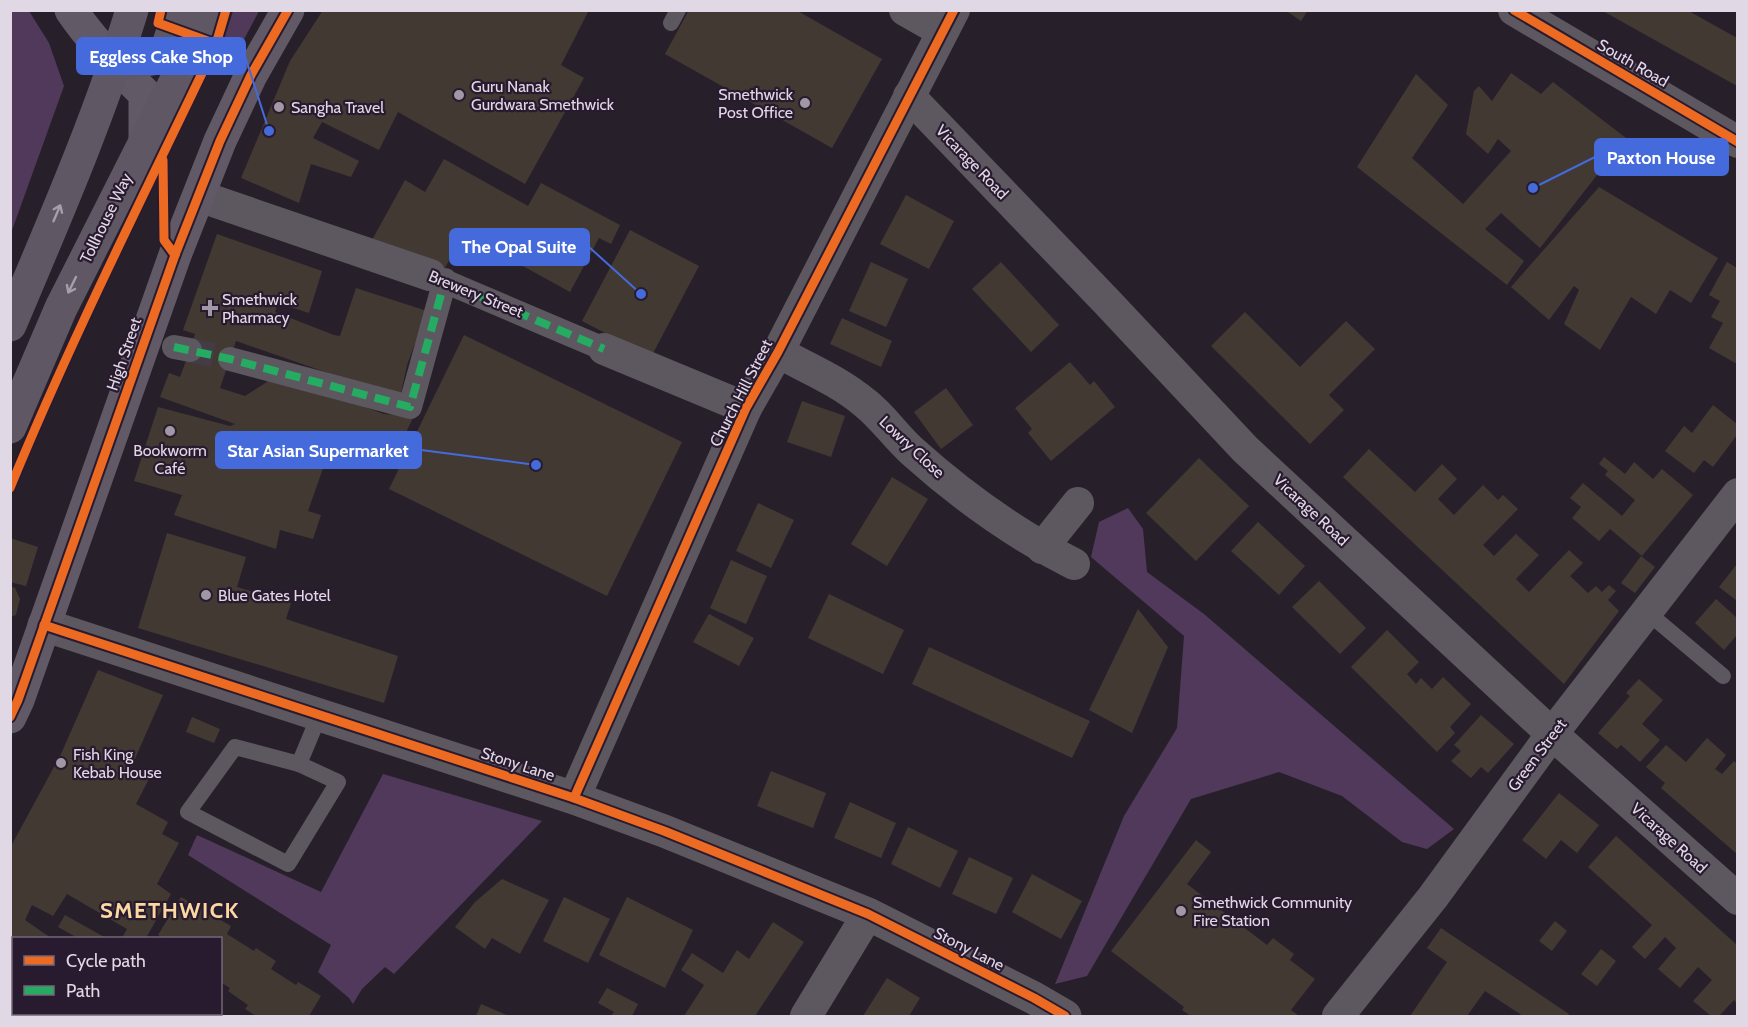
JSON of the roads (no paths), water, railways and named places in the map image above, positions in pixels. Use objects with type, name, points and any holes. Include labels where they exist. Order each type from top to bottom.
[{"type":"main road","points":[[71,10],[116,65],[145,93],[145,139]]},
{"type":"main road","points":[[10,325],[95,122],[116,65],[132,10]]},
{"type":"main road","points":[[116,65],[164,57],[180,10]]},
{"type":"main road","name":"Tollhouse Way","points":[[10,427],[61,308],[198,37],[205,10]]},
{"type":"main road","name":"High Street","points":[[10,717],[18,700],[175,255],[220,141],[251,75],[288,10]]},
{"type":"street","points":[[905,10],[948,21]]},
{"type":"street","name":"South Road","points":[[1518,11],[1737,142]]},
{"type":"street","name":"Church Hill Street","points":[[574,798],[747,408],[948,21]]},
{"type":"street","name":"Vicarage Road","points":[[909,96],[1245,449],[1552,734],[1737,899]]},
{"type":"street","name":"Brewery Street","points":[[199,196],[437,278],[747,408]]},
{"type":"street","points":[[230,359],[410,407],[437,278]]},
{"type":"street","name":"Lowry Close","points":[[778,352],[837,383],[866,403],[911,451],[971,501],[1042,548],[1074,564]]},
{"type":"street","name":"Green Street","points":[[1338,1017],[1433,897],[1552,734],[1737,494]]},
{"type":"street","points":[[1042,548],[1078,503]]},
{"type":"street","name":"Stony Lane","points":[[44,625],[574,798],[664,831],[868,914],[1034,998],[1065,1017]]},
{"type":"street","points":[[806,1017],[868,914]]},
{"type":"lane","points":[[1647,612],[1723,676]]},
{"type":"lane","points":[[298,764],[320,716]]},
{"type":"lane","points":[[235,747],[298,764],[338,782],[288,864],[188,812],[235,747]]},
{"type":"tunnel","points":[[190,350],[230,359]]},
{"type":"place","name":"Guru Nanak Gurdwara Smethwick","points":[[459,95]]},
{"type":"place","name":"Smethwick Post Office","points":[[805,103]]},
{"type":"place","name":"Sangha Travel","points":[[279,107]]},
{"type":"place","name":"Eggless Cake Shop","points":[[269,131]]},
{"type":"place","name":"Paxton House","points":[[1533,188]]},
{"type":"place","name":"The Opal Suite","points":[[641,294]]},
{"type":"place","name":"Smethwick Pharmacy","points":[[210,308]]},
{"type":"place","name":"Bookworm Café","points":[[170,431]]},
{"type":"place","name":"Star Asian Supermarket","points":[[536,465]]},
{"type":"place","name":"Blue Gates Hotel","points":[[206,595]]},
{"type":"place","name":"Fish King Kebab House","points":[[61,763]]},
{"type":"place","name":"Smethwick Community Fire Station","points":[[1181,911]]},
{"type":"district","name":"SMETHWICK","points":[[170,910]]}]
